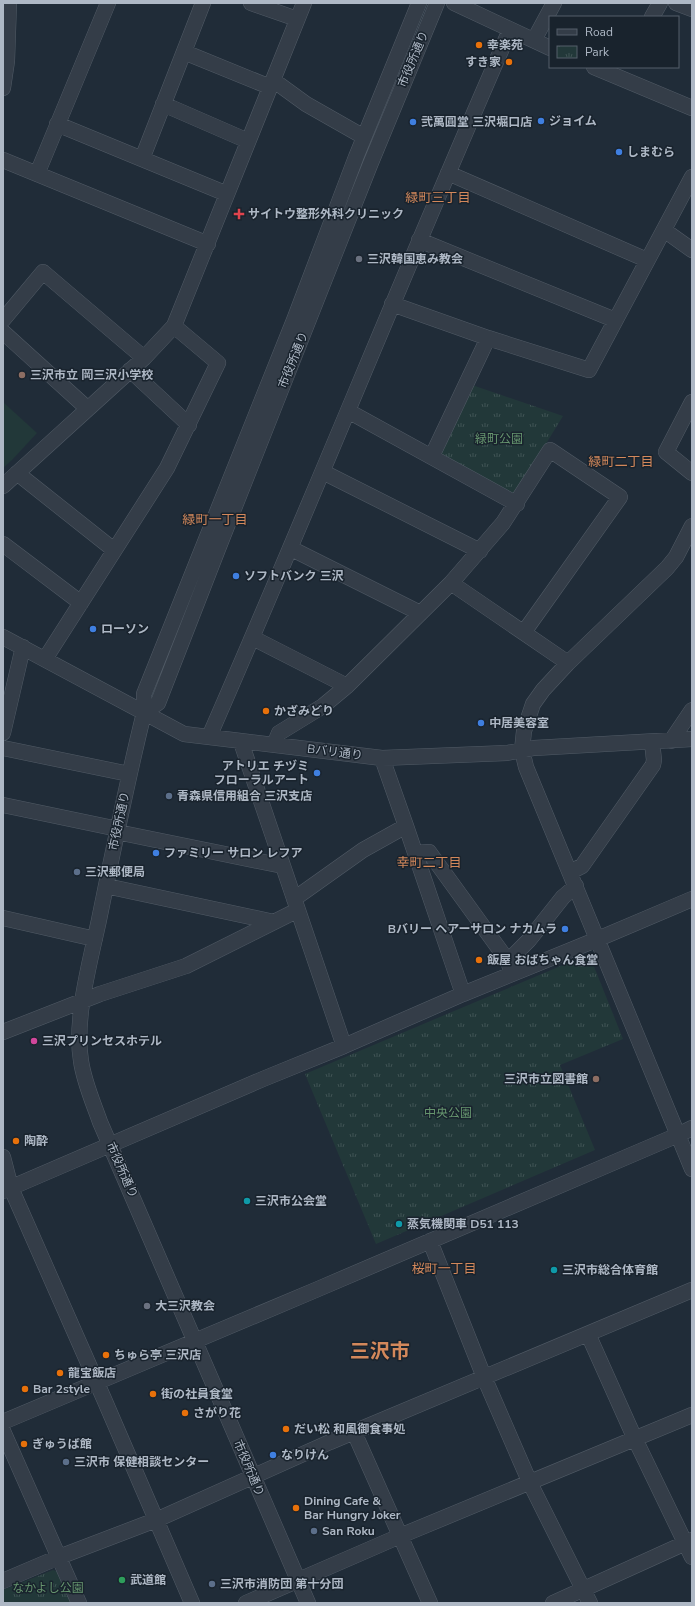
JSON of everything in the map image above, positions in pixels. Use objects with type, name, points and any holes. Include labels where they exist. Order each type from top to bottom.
[{"type":"street","points":[[3,88],[8,61],[6,31],[9,3]]},
{"type":"street","points":[[37,174],[108,3]]},
{"type":"street","points":[[142,159],[203,3]]},
{"type":"street","points":[[251,3],[297,19]]},
{"type":"street","points":[[3,486],[144,358],[174,326],[304,3]]},
{"type":"street","name":"市役所通り","points":[[308,1603],[111,1145],[88,1087],[81,1060],[80,1029],[83,1002],[95,939],[129,774],[144,712],[144,694],[282,348],[364,137],[419,3]]},
{"type":"street","name":"市役所通り","points":[[144,712],[158,703],[370,165],[437,3]]},
{"type":"street","points":[[454,3],[549,48]]},
{"type":"street","points":[[534,40],[554,3]]},
{"type":"street","points":[[653,16],[660,3]]},
{"type":"street","points":[[676,3],[692,10]]},
{"type":"street","points":[[209,737],[253,638],[419,240],[510,30]]},
{"type":"street","points":[[184,52],[272,84],[364,137]]},
{"type":"street","points":[[599,68],[621,72],[692,108]]},
{"type":"street","points":[[163,104],[248,141]]},
{"type":"street","points":[[57,124],[227,194]]},
{"type":"street","points":[[3,160],[208,244]]},
{"type":"street","points":[[448,173],[648,260]]},
{"type":"street","points":[[392,304],[488,338],[589,370],[692,177]]},
{"type":"street","points":[[664,230],[692,250]]},
{"type":"street","points":[[419,240],[615,320]]},
{"type":"street","points":[[3,320],[43,272],[144,358]]},
{"type":"street","points":[[45,659],[167,468],[189,426],[218,363],[174,326]]},
{"type":"street","points":[[3,332],[88,409]]},
{"type":"street","points":[[432,456],[488,338]]},
{"type":"street","points":[[130,370],[189,426]]},
{"type":"street","points":[[692,402],[666,452],[692,473]]},
{"type":"street","points":[[348,411],[517,504]]},
{"type":"street","points":[[274,745],[279,733],[323,706],[346,686],[451,583],[503,523],[517,504],[550,450],[620,497],[524,632]]},
{"type":"street","points":[[323,472],[480,551]]},
{"type":"street","points":[[17,473],[114,550]]},
{"type":"street","points":[[692,526],[688,547],[676,557],[667,568],[542,690],[533,704],[524,731],[522,750],[526,766],[692,1169]]},
{"type":"street","points":[[3,544],[81,603]]},
{"type":"street","points":[[290,548],[420,613]]},
{"type":"street","points":[[451,583],[568,663]]},
{"type":"street","name":"Bバリ通り","points":[[3,637],[184,734],[382,758],[507,753],[534,748],[692,740]]},
{"type":"street","points":[[253,638],[346,686]]},
{"type":"street","points":[[3,733],[8,689],[22,647]]},
{"type":"street","points":[[671,741],[692,710]]},
{"type":"street","points":[[241,742],[344,1046]]},
{"type":"street","points":[[570,872],[582,866],[652,765],[654,760],[652,742]]},
{"type":"street","points":[[3,748],[129,774]]},
{"type":"street","points":[[382,758],[463,994]]},
{"type":"street","points":[[3,805],[283,866]]},
{"type":"street","points":[[3,1032],[83,1002],[100,994],[186,966],[274,922],[363,850],[406,826]]},
{"type":"street","points":[[415,853],[429,852],[510,967]]},
{"type":"street","points":[[106,886],[274,922]]},
{"type":"street","points":[[510,967],[563,896],[576,886]]},
{"type":"street","points":[[7,1190],[463,994],[510,967],[598,939],[692,899]]},
{"type":"street","points":[[3,918],[95,939]]},
{"type":"street","points":[[3,1422],[196,1341],[692,1128]]},
{"type":"street","points":[[3,1157],[7,1190],[97,1382],[192,1603]]},
{"type":"street","points":[[430,1241],[484,1377],[530,1483],[586,1596]]},
{"type":"street","points":[[3,1581],[59,1557],[156,1520],[354,1432],[692,1290]]},
{"type":"street","points":[[588,1334],[635,1439],[689,1542],[692,1557]]},
{"type":"street","points":[[246,1603],[400,1536],[530,1483],[692,1414]]},
{"type":"street","points":[[3,1431],[79,1603]]},
{"type":"street","points":[[354,1432],[430,1603]]},
{"type":"street","points":[[553,1603],[586,1596],[689,1542]]},
{"type":"green space","name":"緑町公園","points":[[472,385],[563,416],[514,496],[439,456]]},
{"type":"green space","points":[[3,402],[37,433],[3,468]]},
{"type":"green space","name":"中央公園","points":[[589,954],[623,1039],[560,1065],[595,1150],[376,1244],[305,1074]]},
{"type":"green space","name":"なかよし公園","points":[[53,1570],[59,1572],[71,1603],[3,1603],[3,1590]]},
{"type":"place","name":"幸楽苑","points":[[479,45]]},
{"type":"place","name":"すき家","points":[[509,62]]},
{"type":"place","name":"ジョイム","points":[[541,121]]},
{"type":"place","name":"弐萬圓堂 三沢堀口店","points":[[413,122]]},
{"type":"place","name":"しまむら","points":[[619,152]]},
{"type":"place","name":"サイトウ整形外科クリニック","points":[[239,214]]},
{"type":"place","name":"三沢韓国恵み教会","points":[[359,259]]},
{"type":"place","name":"三沢市立 岡三沢小学校","points":[[22,375]]},
{"type":"place","name":"ソフトバンク 三沢","points":[[236,576]]},
{"type":"place","name":"ローソン","points":[[93,629]]},
{"type":"place","name":"かざみどり","points":[[266,711]]},
{"type":"place","name":"中居美容室","points":[[481,723]]},
{"type":"place","name":"アトリエ チヅミ フローラルアート","points":[[317,773]]},
{"type":"place","name":"青森県信用組合 三沢支店","points":[[169,796]]},
{"type":"place","name":"ファミリー サロン レフア","points":[[156,853]]},
{"type":"place","name":"三沢郵便局","points":[[77,872]]},
{"type":"place","name":"Bバリー ヘアーサロン ナカムラ","points":[[565,929]]},
{"type":"place","name":"飯屋 おばちゃん食堂","points":[[479,960]]},
{"type":"place","name":"三沢プリンセスホテル","points":[[34,1041]]},
{"type":"place","name":"三沢市立図書館","points":[[596,1079]]},
{"type":"place","name":"陶酔","points":[[16,1141]]},
{"type":"place","name":"三沢市公会堂","points":[[247,1201]]},
{"type":"place","name":"蒸気機関車 D51 113","points":[[399,1224]]},
{"type":"place","name":"三沢市総合体育館","points":[[554,1270]]},
{"type":"place","name":"大三沢教会","points":[[147,1306]]},
{"type":"place","name":"ちゅら亭 三沢店","points":[[106,1355]]},
{"type":"place","name":"龍宝飯店","points":[[60,1373]]},
{"type":"place","name":"Bar 2style","points":[[25,1389]]},
{"type":"place","name":"街の社員食堂","points":[[153,1394]]},
{"type":"place","name":"さがり花","points":[[185,1413]]},
{"type":"place","name":"だい松 和風御食事処","points":[[286,1429]]},
{"type":"place","name":"ぎゅうば館","points":[[24,1444]]},
{"type":"place","name":"なりけん","points":[[273,1455]]},
{"type":"place","name":"三沢市 保健相談センター","points":[[66,1462]]},
{"type":"place","name":"Dining Cafe & Bar Hungry Joker","points":[[296,1508]]},
{"type":"place","name":"San Roku","points":[[314,1531]]},
{"type":"place","name":"武道館","points":[[122,1580]]},
{"type":"place","name":"三沢市消防団 第十分団","points":[[212,1584]]},
{"type":"district","name":"緑町三丁目","points":[[438,198]]},
{"type":"district","name":"緑町二丁目","points":[[621,462]]},
{"type":"district","name":"緑町一丁目","points":[[215,520]]},
{"type":"district","name":"幸町二丁目","points":[[429,863]]},
{"type":"district","name":"桜町一丁目","points":[[444,1269]]},
{"type":"district","name":"三沢市","points":[[380,1351]]}]
